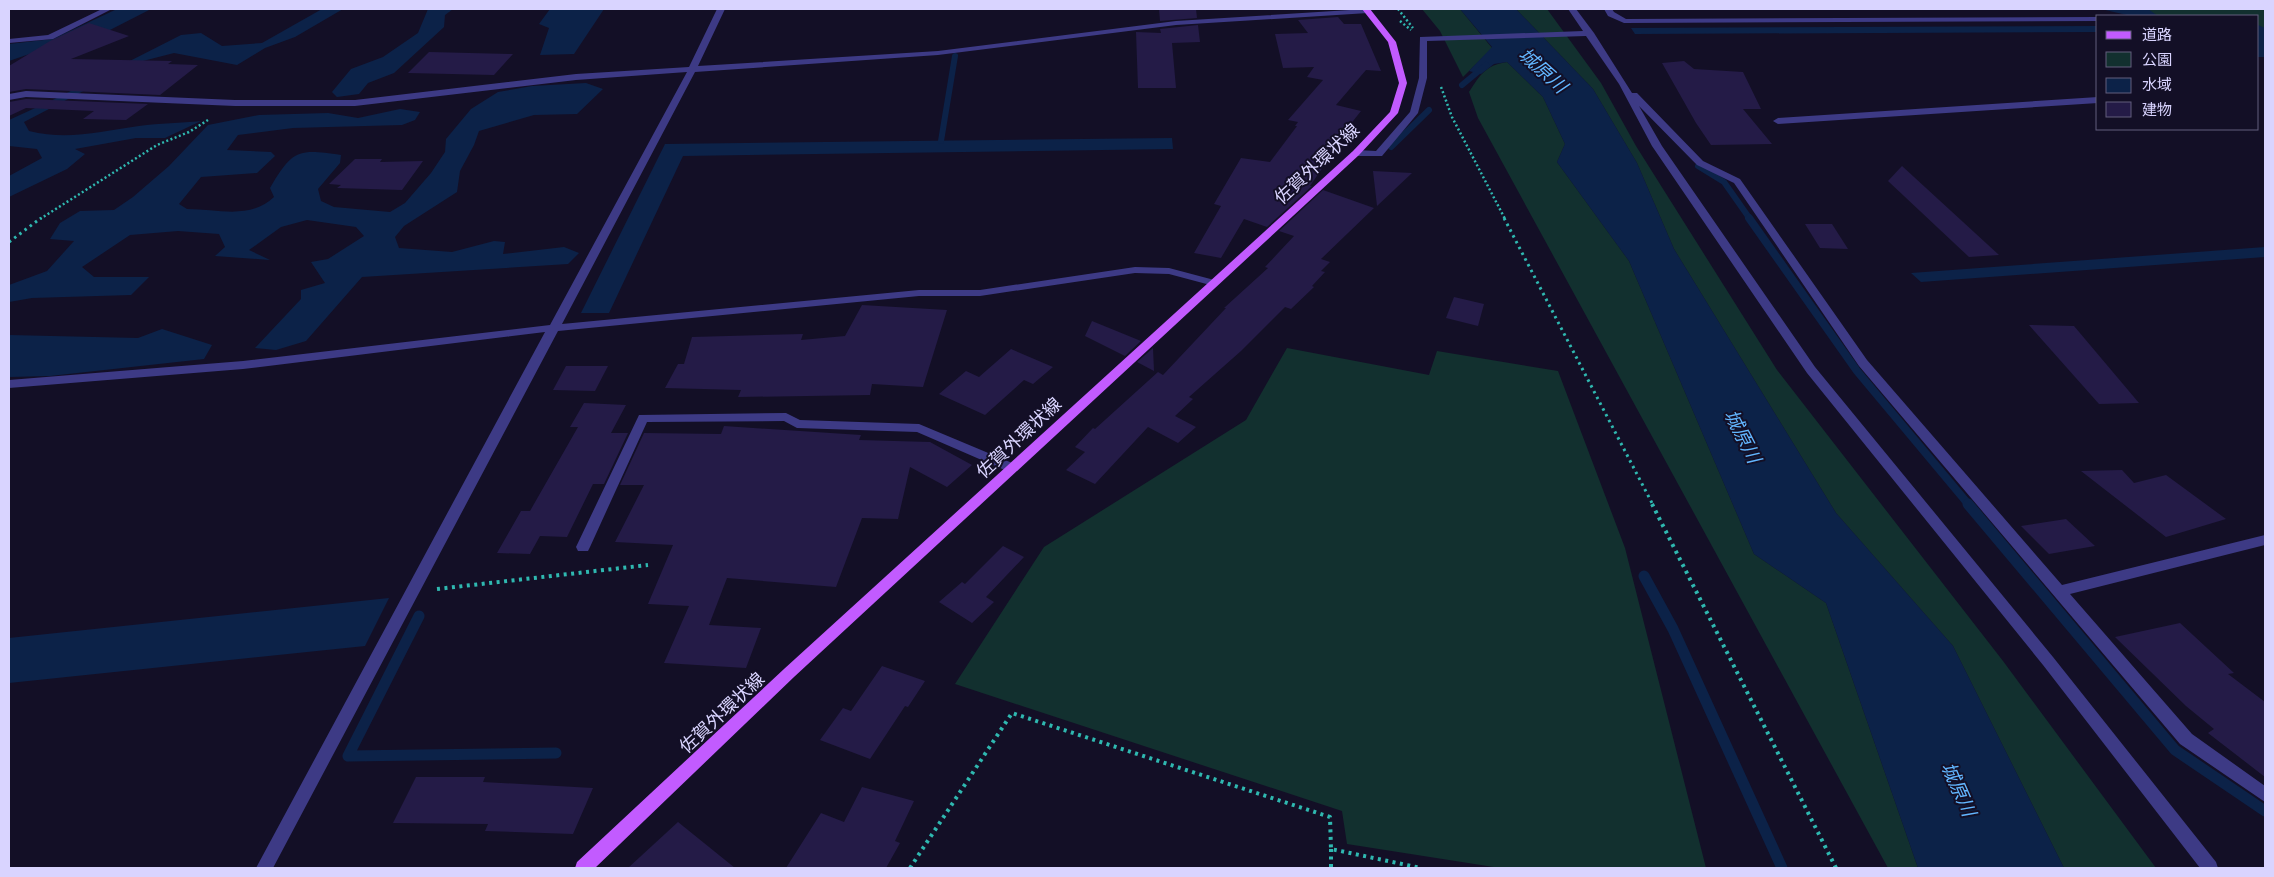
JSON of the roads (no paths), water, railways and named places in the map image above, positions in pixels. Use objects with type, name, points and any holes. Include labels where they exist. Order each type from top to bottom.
[{"type":"main road","name":"佐賀外環状線","points":[[583,868],[790,673],[1214,282],[1356,154],[1394,113],[1403,83],[1392,42],[1367,10]]},
{"type":"street","points":[[9,41],[50,37],[108,9]]},
{"type":"street","points":[[264,868],[692,70],[721,9]]},
{"type":"street","points":[[1572,9],[1623,84],[1657,146],[1811,370],[2048,661],[2210,868]]},
{"type":"street","points":[[1608,9],[1611,14],[1624,21],[2096,19]]},
{"type":"street","points":[[1898,9],[1910,20]]},
{"type":"street","points":[[9,97],[26,94],[59,94],[235,103],[355,103],[576,77],[938,53],[1176,23],[1367,10]]},
{"type":"street","points":[[1356,154],[1379,154],[1414,113],[1423,78],[1423,40],[1590,33]]},
{"type":"street","points":[[1623,84],[1700,163],[1736,181],[1863,363],[2186,739],[2265,796]]},
{"type":"street","points":[[1778,121],[2096,100]]},
{"type":"street","points":[[9,384],[243,365],[552,328],[919,293],[980,293],[1135,270],[1169,271],[1214,282]]},
{"type":"street","points":[[583,547],[643,418],[786,417],[796,424],[919,428],[1012,468]]},
{"type":"street","points":[[2058,592],[2265,540]]},
{"type":"water","points":[[117,9],[151,9],[108,31],[73,39],[9,61],[9,44],[53,39]]},
{"type":"water","points":[[322,9],[343,9],[295,37],[265,48],[237,65],[174,53],[139,62],[24,122],[29,131],[44,134],[71,135],[147,125],[201,121],[165,138],[136,138],[75,149],[85,154],[67,169],[9,197],[9,176],[42,158],[37,149],[9,146],[9,120],[57,98],[181,35],[201,33],[222,46],[262,43]]},
{"type":"water","points":[[428,9],[453,9],[445,15],[444,27],[394,73],[368,83],[359,94],[337,97],[332,92],[351,69],[383,57],[418,33]]},
{"type":"water","points":[[550,9],[604,9],[574,54],[540,55],[549,28],[539,24]]},
{"type":"water","name":"城原川","points":[[1460,9],[1516,9],[1593,89],[1637,163],[1674,249],[1836,513],[1953,646],[2064,868],[1918,868],[1826,603],[1754,554],[1629,261],[1557,162],[1565,144],[1543,97],[1507,62],[1494,64],[1481,74],[1469,71],[1492,47]]},
{"type":"water","points":[[2101,9],[2148,9],[2157,15],[2127,15]]},
{"type":"water","points":[[2259,25],[2265,28],[2265,57],[2259,57]]},
{"type":"water","points":[[2096,26],[2096,32],[1635,34],[1631,28]]},
{"type":"water","points":[[586,83],[603,89],[577,114],[534,115],[479,131],[460,171],[457,192],[404,226],[395,237],[399,248],[452,252],[494,241],[505,242],[503,254],[564,247],[579,253],[568,264],[362,277],[306,341],[276,350],[255,348],[301,299],[301,290],[325,283],[311,262],[328,259],[364,236],[356,227],[307,220],[281,227],[249,250],[270,260],[215,256],[225,247],[219,234],[178,231],[130,235],[82,267],[94,277],[149,277],[131,295],[32,298],[9,302],[9,285],[47,271],[74,241],[50,239],[60,223],[80,211],[114,210],[133,197],[169,166],[208,125],[259,115],[328,113],[358,118],[400,109],[420,112],[415,120],[402,125],[293,128],[238,135],[227,150],[271,152],[275,156],[257,173],[201,177],[179,204],[187,209],[233,212],[255,209],[274,197],[270,188],[291,159],[298,155],[315,152],[341,155],[340,163],[318,189],[321,201],[334,207],[390,212],[405,203],[431,173],[445,152],[446,139],[471,109],[498,92],[532,86]]},
{"type":"water","points":[[1172,138],[1173,149],[683,156],[609,313],[581,313],[665,144]]},
{"type":"water","points":[[2265,247],[2265,257],[1921,282],[1911,273]]},
{"type":"water","points":[[162,329],[212,345],[204,359],[50,376],[9,377],[9,335],[138,338]]},
{"type":"water","points":[[389,598],[365,646],[9,683],[9,638]]},
{"type":"waterway","points":[[941,141],[955,56]]},
{"type":"waterway","points":[[1462,85],[1486,65]]},
{"type":"waterway","points":[[1391,147],[1429,110]]},
{"type":"waterway","points":[[1698,166],[1724,182],[1750,219]]},
{"type":"waterway","points":[[1749,218],[1857,371],[1969,505]]},
{"type":"waterway","points":[[1968,504],[2175,750],[2265,811]]},
{"type":"waterway","points":[[1644,576],[1673,629],[1782,868]]},
{"type":"waterway","points":[[419,616],[348,756],[556,753]]}]
